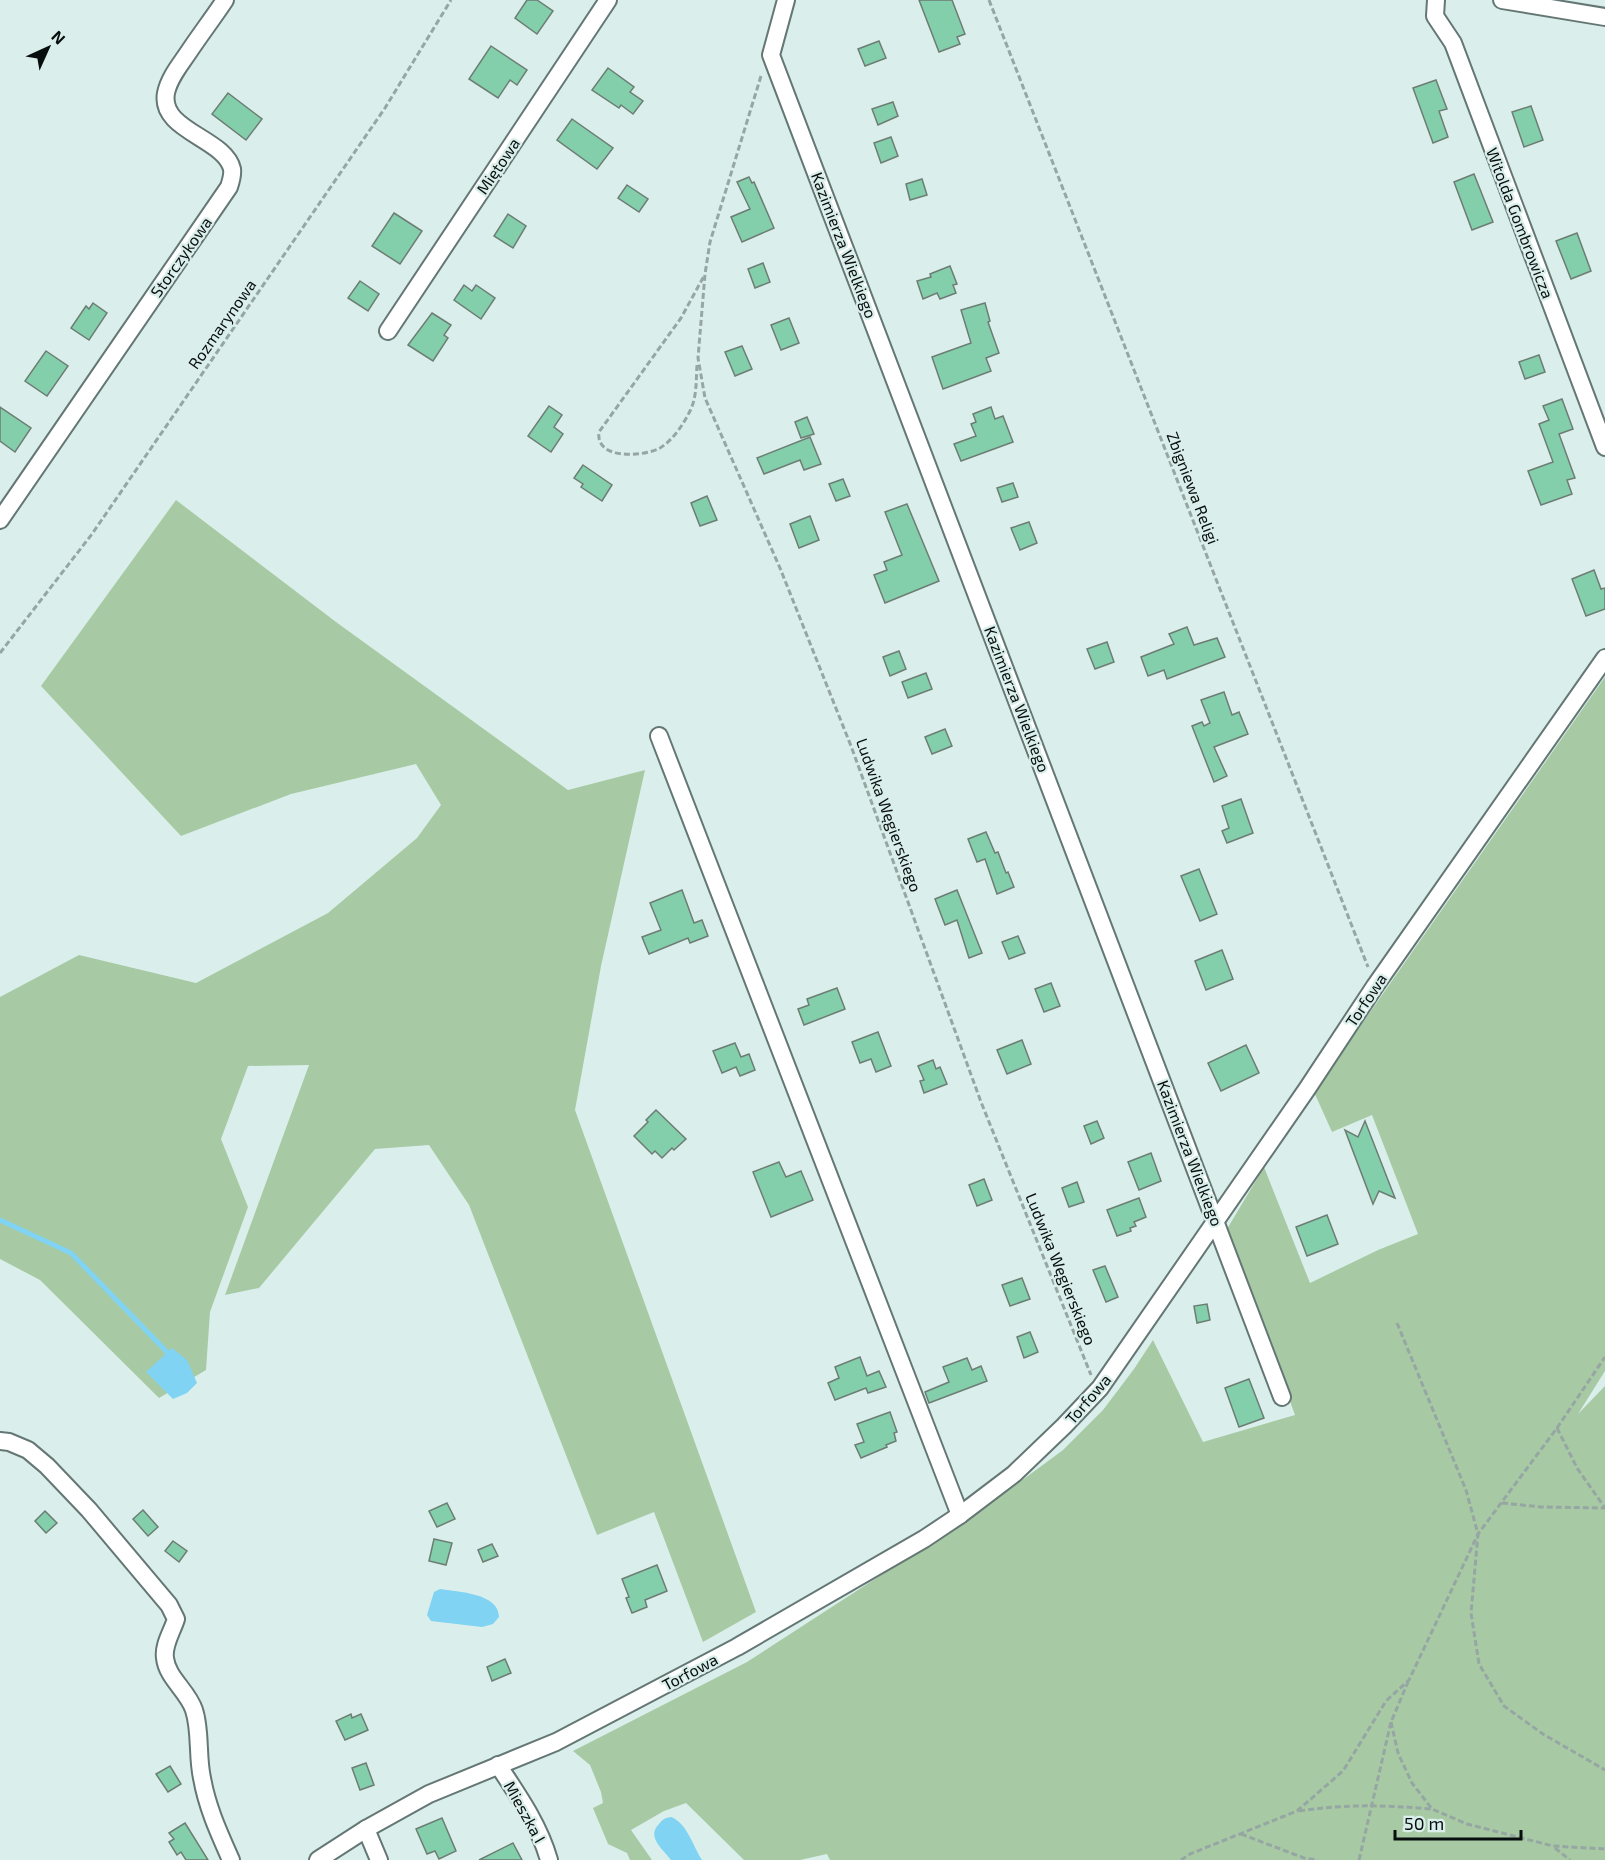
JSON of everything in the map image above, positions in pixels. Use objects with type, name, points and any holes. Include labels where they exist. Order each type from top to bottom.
[{"type":"street","name":"Storczykowa","points":[[0,520],[229,187],[232,168],[225,157],[174,119],[166,105],[166,94],[172,78],[225,0]]},
{"type":"street","name":"Miętowa","points":[[388,331],[608,0]]},
{"type":"street","points":[[771,55],[786,0]]},
{"type":"street","name":"Witolda Gombrowicza","points":[[1436,0],[1435,16],[1453,43],[1605,447]]},
{"type":"street","points":[[1502,0],[1605,17]]},
{"type":"street","name":"Kazimierza Wielkiego","points":[[771,55],[1282,1397]]},
{"type":"street","name":"Torfowa","points":[[318,1860],[366,1829],[429,1794],[556,1742],[737,1647],[924,1539],[1014,1474],[1100,1388],[1307,1089],[1375,986],[1605,658]]},
{"type":"street","points":[[659,736],[960,1515]]},
{"type":"street","points":[[0,1441],[9,1442],[28,1450],[47,1466],[170,1605],[176,1619],[164,1649],[165,1661],[189,1698],[194,1711],[202,1778],[212,1817],[231,1860]]},
{"type":"street","name":"Mieszka I","points":[[498,1765],[529,1811],[549,1860]]},
{"type":"street","points":[[366,1829],[379,1860]]},
{"type":"path","name":"Rozmarynowa","points":[[0,653],[92,534],[385,108],[451,0]]},
{"type":"path","name":"Zbigniewa Religi","points":[[989,0],[1375,986]]},
{"type":"path","name":"Ludwika Węgierskiego","points":[[771,55],[758,83],[710,242],[698,358],[705,398],[780,568],[847,735],[981,1102],[1089,1373],[1100,1388]]},
{"type":"path","points":[[698,358],[696,393],[690,410],[672,438],[660,448],[644,454],[627,455],[613,452],[602,446],[598,438],[599,432],[681,318],[705,274]]},
{"type":"path","points":[[1397,1323],[1466,1490],[1478,1534],[1471,1613],[1479,1664],[1504,1706],[1543,1734],[1605,1770]]},
{"type":"path","points":[[1359,1860],[1391,1722],[1478,1534],[1557,1428],[1605,1357]]},
{"type":"path","points":[[1557,1428],[1576,1468],[1605,1508]]},
{"type":"path","points":[[1502,1503],[1541,1508],[1605,1508]]},
{"type":"path","points":[[1297,1811],[1343,1772],[1386,1701],[1409,1680]]},
{"type":"path","points":[[1391,1722],[1398,1753],[1412,1783],[1432,1809]]},
{"type":"path","points":[[1181,1860],[1190,1854],[1297,1811],[1371,1804],[1432,1809],[1467,1824],[1553,1846],[1605,1849]]},
{"type":"path","points":[[1241,1834],[1305,1858],[1318,1860]]},
{"type":"path","points":[[1553,1846],[1569,1860]]},
{"type":"green space","points":[[176,500],[336,622],[568,790],[645,770],[601,966],[575,1110],[756,1612],[703,1642],[654,1512],[597,1535],[469,1205],[429,1145],[375,1149],[259,1288],[225,1295],[309,1065],[248,1066],[221,1139],[248,1207],[210,1312],[206,1370],[159,1398],[40,1280],[0,1259],[0,997],[79,955],[196,983],[328,913],[417,838],[441,805],[416,764],[291,794],[181,836],[41,686]]},
{"type":"green space","points":[[1605,677],[1605,1371],[1578,1414],[1605,1386],[1605,1860],[830,1860],[827,1854],[800,1860],[744,1860],[686,1803],[664,1811],[631,1830],[652,1860],[630,1860],[627,1853],[608,1844],[593,1808],[603,1803],[601,1792],[590,1765],[573,1751],[747,1662],[986,1507],[1063,1450],[1103,1410],[1153,1340],[1203,1442],[1295,1415],[1227,1229],[1264,1167],[1310,1283],[1378,1250],[1418,1234],[1372,1115],[1332,1132],[1314,1092]]},
{"type":"water","points":[[172,1348],[187,1360],[197,1383],[187,1393],[173,1399],[146,1372]]},
{"type":"water","points":[[440,1589],[485,1598],[497,1609],[499,1617],[493,1624],[482,1627],[431,1621],[427,1615],[434,1592]]},
{"type":"water","points":[[671,1817],[681,1824],[702,1860],[671,1860],[660,1847],[655,1838],[655,1829],[663,1820]]},
{"type":"building","points":[[527,0],[537,0],[553,11],[537,34],[515,18]]},
{"type":"building","points":[[919,0],[952,0],[965,34],[957,37],[960,44],[939,52]]},
{"type":"building","points":[[879,41],[886,58],[865,66],[858,49]]},
{"type":"building","points":[[491,46],[527,70],[517,85],[510,80],[498,98],[469,79]]},
{"type":"building","points":[[608,68],[634,87],[630,92],[643,101],[633,114],[621,105],[619,108],[592,90]]},
{"type":"building","points":[[1436,80],[1447,109],[1439,111],[1448,137],[1433,143],[1413,88]]},
{"type":"building","points":[[228,93],[262,119],[246,140],[212,114]]},
{"type":"building","points":[[893,102],[898,116],[878,125],[872,109]]},
{"type":"building","points":[[1531,106],[1543,140],[1524,147],[1512,112]]},
{"type":"building","points":[[572,119],[613,148],[597,169],[557,140]]},
{"type":"building","points":[[891,137],[898,156],[881,163],[874,143]]},
{"type":"building","points":[[1474,174],[1493,222],[1472,230],[1454,182]]},
{"type":"building","points":[[749,177],[752,183],[754,182],[774,228],[742,242],[731,217],[750,209],[737,182]]},
{"type":"building","points":[[922,179],[927,195],[910,200],[906,184]]},
{"type":"building","points":[[627,185],[648,199],[639,212],[618,198]]},
{"type":"building","points":[[394,213],[422,231],[400,264],[372,246]]},
{"type":"building","points":[[508,214],[526,226],[513,248],[494,236]]},
{"type":"building","points":[[1577,233],[1591,271],[1571,279],[1556,241]]},
{"type":"building","points":[[763,263],[770,282],[755,288],[748,269]]},
{"type":"building","points":[[950,266],[957,284],[953,285],[956,293],[940,299],[937,293],[923,299],[917,281],[931,277],[930,274]]},
{"type":"building","points":[[360,281],[379,294],[368,311],[348,298]]},
{"type":"building","points":[[464,285],[472,291],[476,285],[495,298],[481,319],[454,300]]},
{"type":"building","points":[[93,303],[107,313],[89,340],[71,328],[86,306],[89,309]]},
{"type":"building","points":[[985,303],[990,321],[988,322],[999,353],[986,358],[991,371],[943,389],[932,357],[971,343],[961,310]]},
{"type":"building","points":[[432,313],[451,325],[444,335],[448,338],[433,361],[408,345]]},
{"type":"building","points":[[789,318],[799,343],[781,350],[771,325]]},
{"type":"building","points":[[742,346],[752,369],[735,376],[725,352]]},
{"type":"building","points":[[46,351],[68,366],[47,396],[25,381]]},
{"type":"building","points":[[1539,355],[1545,372],[1525,379],[1519,362]]},
{"type":"building","points":[[1562,399],[1573,429],[1559,434],[1575,478],[1567,480],[1572,494],[1541,505],[1528,471],[1553,462],[1539,424],[1549,420],[1543,406]]},
{"type":"building","points":[[549,406],[562,415],[554,427],[563,434],[551,452],[528,436]]},
{"type":"building","points":[[0,407],[31,428],[15,452],[0,441]]},
{"type":"building","points":[[991,407],[995,419],[1003,416],[1013,442],[961,461],[954,444],[976,436],[971,424],[976,422],[973,414]]},
{"type":"building","points":[[807,417],[814,434],[801,438],[795,422]]},
{"type":"building","points":[[810,437],[821,464],[804,470],[800,460],[764,474],[757,458]]},
{"type":"building","points":[[583,465],[612,485],[602,501],[581,487],[583,484],[574,478]]},
{"type":"building","points":[[843,479],[850,496],[836,501],[829,484]]},
{"type":"building","points":[[1013,483],[1018,497],[1002,502],[997,488]]},
{"type":"building","points":[[707,496],[717,520],[700,526],[691,503]]},
{"type":"building","points":[[907,504],[939,581],[885,603],[874,575],[887,570],[884,562],[902,555],[885,512]]},
{"type":"building","points":[[810,516],[819,540],[799,548],[790,524]]},
{"type":"building","points":[[1029,522],[1037,543],[1020,550],[1011,528]]},
{"type":"building","points":[[1594,570],[1601,589],[1605,588],[1605,609],[1586,616],[1572,579]]},
{"type":"building","points":[[1187,627],[1194,645],[1217,638],[1225,657],[1167,679],[1164,670],[1148,676],[1141,657],[1174,644],[1169,634]]},
{"type":"building","points":[[1107,642],[1114,662],[1095,669],[1087,649]]},
{"type":"building","points":[[899,651],[906,669],[890,676],[883,657]]},
{"type":"building","points":[[926,673],[932,689],[908,698],[902,682]]},
{"type":"building","points":[[1224,692],[1232,715],[1239,712],[1248,734],[1214,747],[1227,776],[1214,782],[1192,726],[1202,722],[1204,726],[1210,723],[1201,700]]},
{"type":"building","points":[[945,729],[952,746],[932,754],[925,737]]},
{"type":"building","points":[[1241,799],[1253,833],[1227,843],[1222,831],[1229,828],[1222,806]]},
{"type":"building","points":[[986,832],[1014,887],[997,894],[985,859],[977,862],[968,839]]},
{"type":"building","points":[[1199,869],[1217,914],[1200,921],[1181,876]]},
{"type":"building","points":[[682,890],[694,923],[702,920],[708,936],[690,943],[688,938],[649,954],[642,937],[661,930],[650,903]]},
{"type":"building","points":[[957,890],[982,953],[969,958],[957,920],[945,925],[935,899]]},
{"type":"building","points":[[1018,936],[1025,953],[1009,959],[1002,942]]},
{"type":"building","points":[[1222,950],[1233,979],[1206,990],[1195,961]]},
{"type":"building","points":[[1051,983],[1060,1006],[1044,1012],[1035,989]]},
{"type":"building","points":[[837,988],[845,1009],[804,1025],[798,1009],[809,1005],[807,999]]},
{"type":"building","points":[[878,1032],[891,1066],[876,1072],[871,1059],[860,1063],[852,1042]]},
{"type":"building","points":[[1022,1040],[1031,1064],[1007,1074],[997,1050]]},
{"type":"building","points":[[735,1043],[741,1057],[749,1054],[755,1070],[740,1076],[736,1067],[722,1073],[713,1051]]},
{"type":"building","points":[[1246,1045],[1259,1073],[1221,1091],[1208,1063]]},
{"type":"building","points":[[933,1060],[936,1069],[940,1067],[947,1084],[924,1093],[920,1081],[924,1080],[918,1066]]},
{"type":"building","points":[[656,1110],[686,1139],[662,1158],[655,1151],[652,1154],[634,1136]]},
{"type":"building","points":[[1097,1121],[1104,1138],[1091,1144],[1084,1126]]},
{"type":"building","points":[[1365,1121],[1395,1198],[1379,1191],[1373,1204],[1345,1130],[1358,1137]]},
{"type":"building","points":[[1151,1153],[1161,1181],[1139,1190],[1128,1162]]},
{"type":"building","points":[[779,1162],[786,1177],[801,1171],[813,1200],[771,1217],[753,1172]]},
{"type":"building","points":[[984,1179],[992,1200],[977,1206],[969,1185]]},
{"type":"building","points":[[1077,1182],[1084,1202],[1069,1207],[1062,1188]]},
{"type":"building","points":[[1139,1198],[1146,1217],[1134,1222],[1136,1226],[1130,1228],[1131,1231],[1117,1236],[1107,1210]]},
{"type":"building","points":[[1327,1215],[1338,1244],[1307,1256],[1296,1227]]},
{"type":"building","points":[[1105,1266],[1118,1297],[1106,1302],[1093,1270]]},
{"type":"building","points":[[1022,1278],[1030,1299],[1010,1306],[1002,1285]]},
{"type":"building","points":[[1207,1304],[1210,1320],[1197,1323],[1194,1306]]},
{"type":"building","points":[[1030,1332],[1038,1352],[1024,1358],[1017,1337]]},
{"type":"building","points":[[860,1357],[867,1376],[879,1371],[886,1387],[868,1393],[866,1388],[835,1400],[828,1383],[839,1378],[835,1367]]},
{"type":"building","points":[[967,1358],[972,1370],[981,1366],[987,1381],[929,1403],[925,1392],[949,1382],[943,1367]]},
{"type":"building","points":[[1249,1379],[1264,1418],[1239,1427],[1225,1388]]},
{"type":"building","points":[[890,1412],[897,1432],[894,1433],[896,1441],[861,1458],[855,1445],[864,1442],[857,1424]]},
{"type":"building","points":[[447,1503],[455,1519],[437,1527],[429,1511]]},
{"type":"building","points":[[143,1510],[158,1527],[148,1536],[133,1519]]},
{"type":"building","points":[[45,1511],[57,1523],[46,1533],[35,1521]]},
{"type":"building","points":[[434,1539],[452,1543],[446,1565],[429,1561]]},
{"type":"building","points":[[173,1541],[187,1551],[179,1562],[165,1551]]},
{"type":"building","points":[[492,1544],[498,1556],[483,1562],[478,1550]]},
{"type":"building","points":[[657,1565],[667,1591],[645,1600],[647,1607],[632,1613],[622,1579]]},
{"type":"building","points":[[505,1659],[511,1673],[492,1681],[487,1667]]},
{"type":"building","points":[[351,1714],[352,1718],[361,1714],[368,1730],[345,1740],[336,1721]]},
{"type":"building","points":[[366,1763],[374,1785],[360,1790],[352,1768]]},
{"type":"building","points":[[170,1766],[181,1784],[168,1792],[156,1774]]},
{"type":"building","points":[[442,1818],[456,1851],[439,1859],[435,1851],[427,1854],[416,1829]]},
{"type":"building","points":[[185,1823],[208,1860],[186,1860],[181,1852],[177,1855],[169,1842],[174,1839],[169,1833]]},
{"type":"building","points":[[513,1843],[522,1860],[479,1860]]},
{"type":"waterway","points":[[0,1220],[71,1253],[167,1352]]}]
